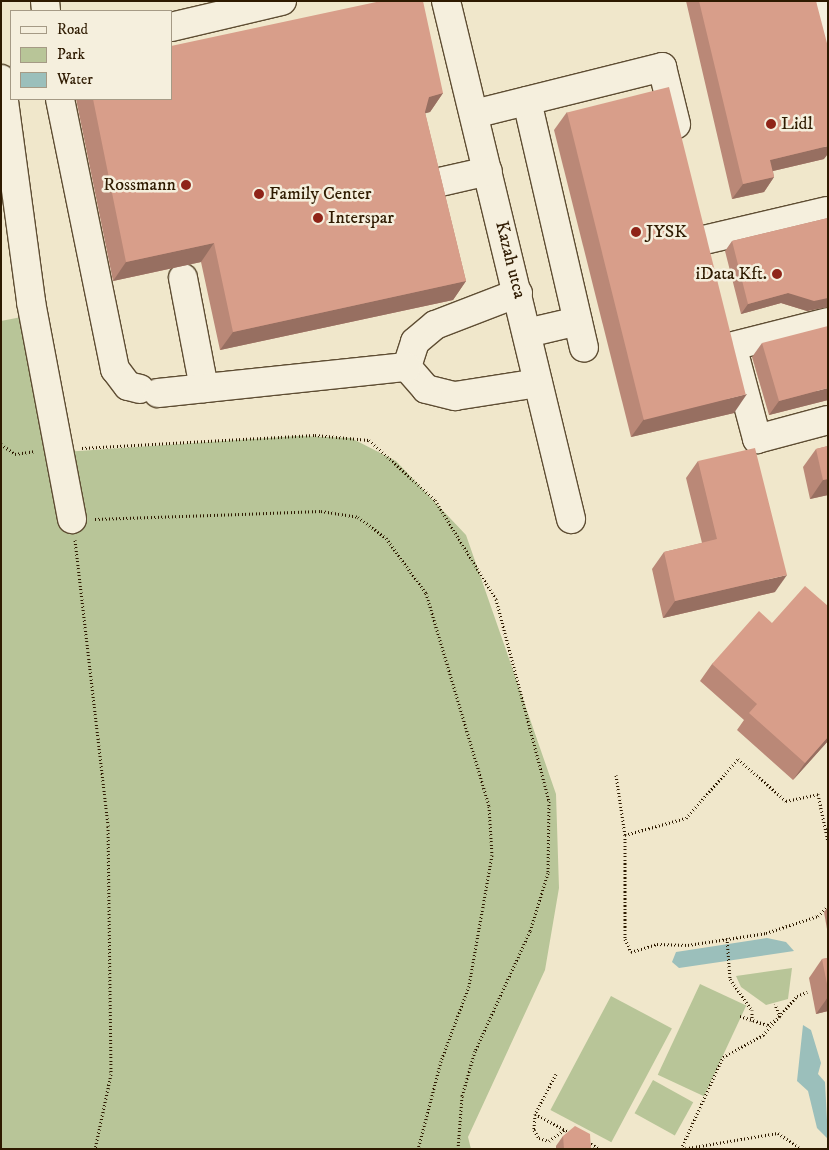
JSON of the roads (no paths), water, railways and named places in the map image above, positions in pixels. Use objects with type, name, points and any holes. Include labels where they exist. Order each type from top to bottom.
[{"type":"street","points":[[172,27],[282,1]]},
{"type":"street","name":"Kazah utca","points":[[446,1],[571,519]]},
{"type":"street","points":[[817,1],[828,49]]},
{"type":"street","points":[[474,114],[662,67],[683,154]]},
{"type":"street","points":[[1,79],[31,302],[72,519]]},
{"type":"street","points":[[60,100],[116,369],[128,386],[149,391],[204,388],[407,368]]},
{"type":"street","points":[[527,101],[584,347]]},
{"type":"street","points":[[434,154],[446,210]]},
{"type":"street","points":[[440,182],[488,171]]},
{"type":"street","points":[[697,211],[712,269]]},
{"type":"street","points":[[704,240],[828,211]]},
{"type":"street","points":[[182,278],[204,388]]},
{"type":"street","points":[[407,368],[415,342],[435,325],[518,293]]},
{"type":"street","points":[[725,317],[757,439],[828,420]]},
{"type":"street","points":[[527,333],[578,321]]},
{"type":"street","points":[[733,346],[828,322]]},
{"type":"street","points":[[407,368],[426,389],[455,396],[538,383]]},
{"type":"water","points":[[767,938],[786,942],[794,951],[679,968],[672,962],[676,952]]},
{"type":"water","points":[[803,1025],[811,1030],[821,1063],[818,1074],[825,1082],[828,1139],[817,1128],[808,1091],[797,1081]]},
{"type":"place","name":"Lidl","points":[[771,124]]},
{"type":"place","name":"Rossmann","points":[[186,185]]},
{"type":"place","name":"Family Center","points":[[259,194]]},
{"type":"place","name":"Interspar","points":[[318,218]]},
{"type":"place","name":"JYSK","points":[[636,232]]},
{"type":"place","name":"iData Kft.","points":[[777,274]]}]
